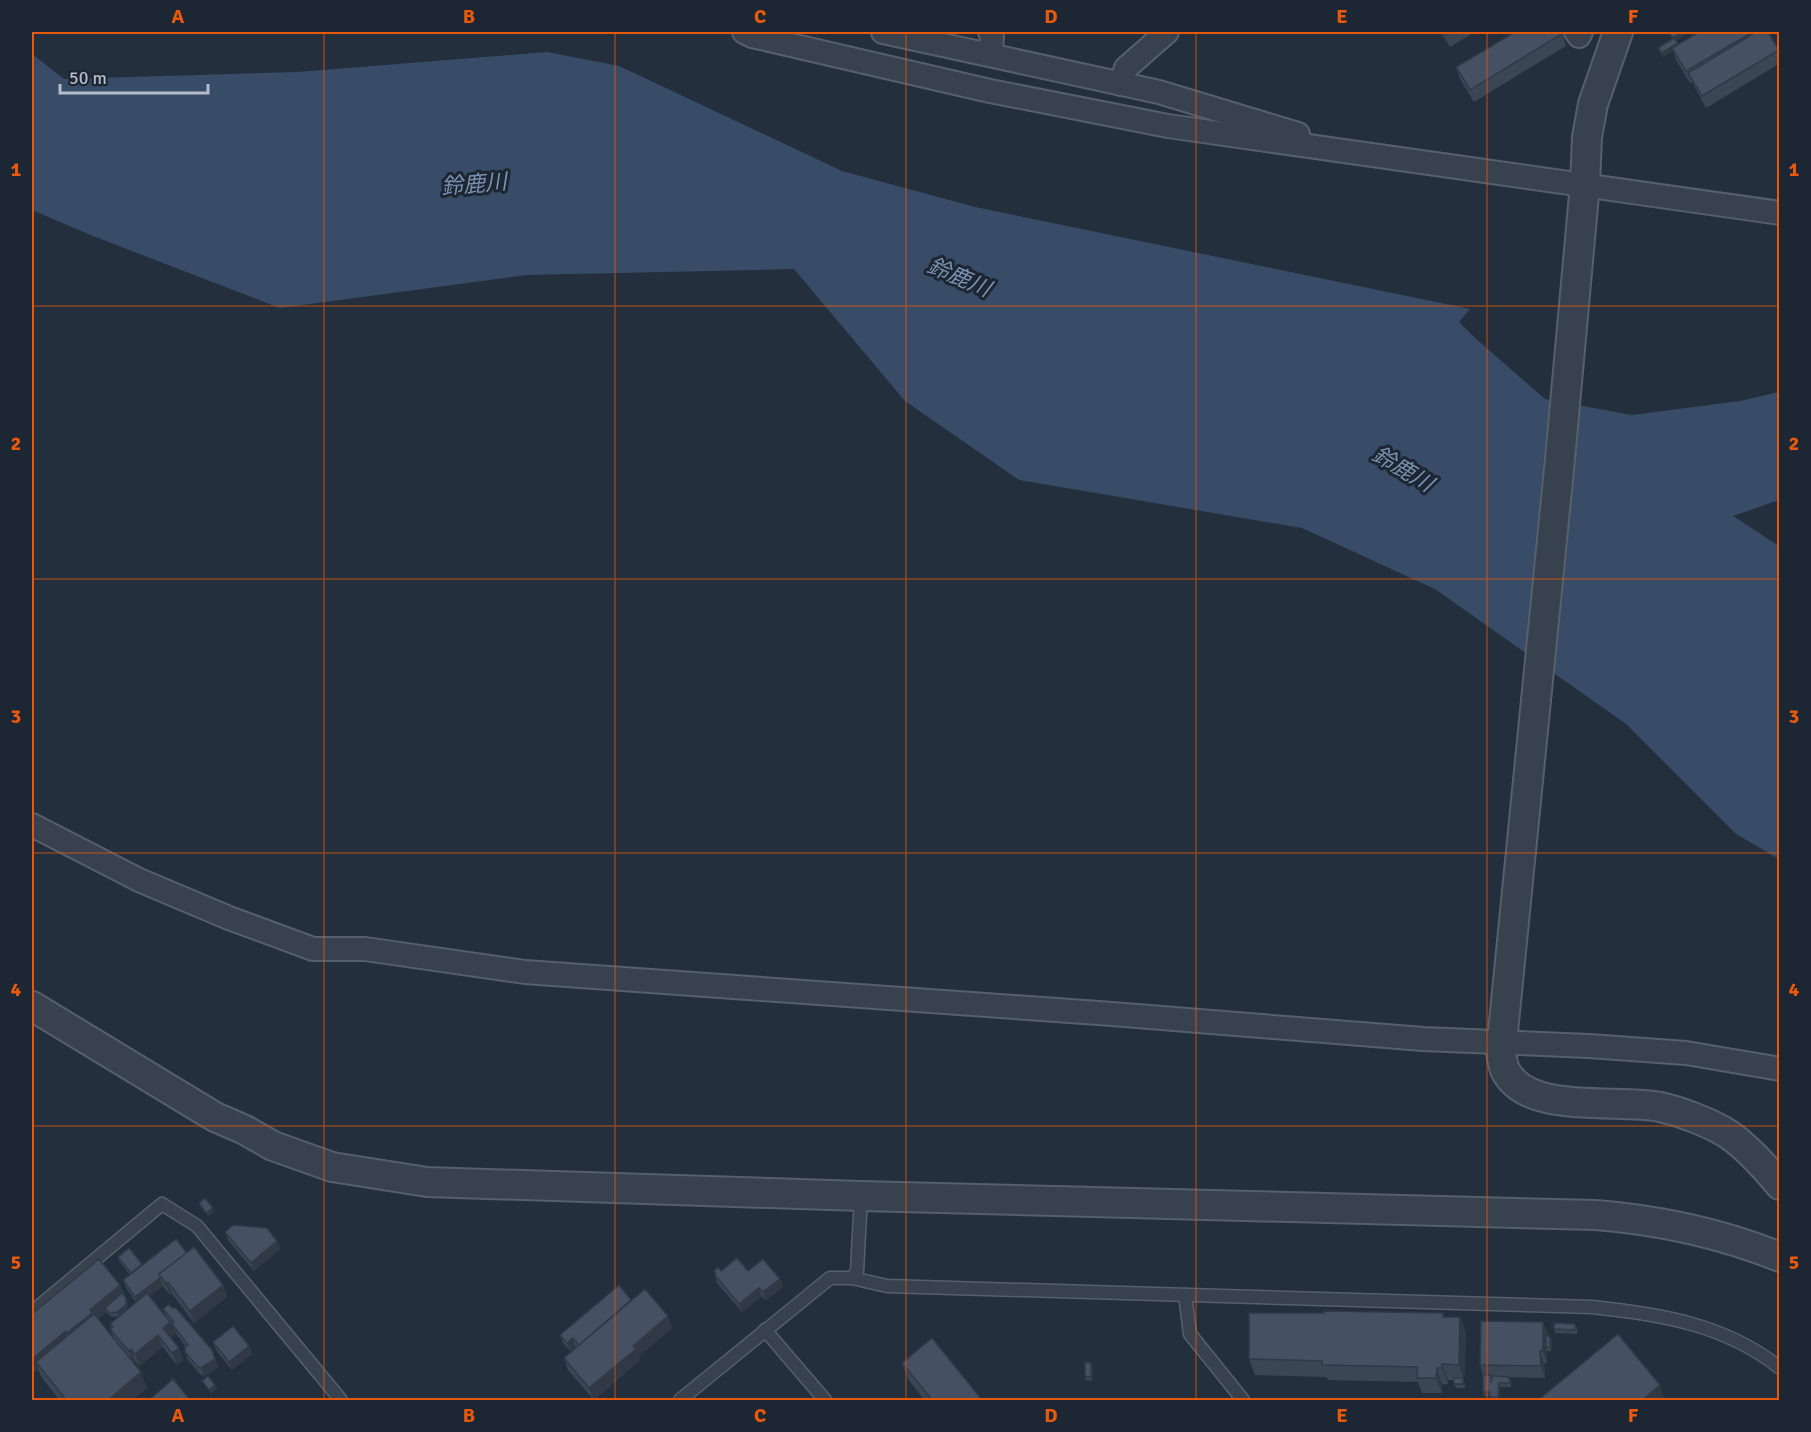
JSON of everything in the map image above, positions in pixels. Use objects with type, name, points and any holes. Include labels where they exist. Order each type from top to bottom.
[{"type":"street","points":[[744,32],[752,36],[990,91],[1168,126],[1311,147],[1584,194],[1779,213]]},
{"type":"street","points":[[884,32],[1159,93],[1299,134],[1311,147]]},
{"type":"street","points":[[990,32],[992,34],[991,55]]},
{"type":"street","points":[[1120,84],[1126,69],[1167,32]]},
{"type":"street","points":[[1576,32],[1579,36],[1581,32]]},
{"type":"street","points":[[1618,32],[1593,104],[1587,137],[1560,459],[1501,1037],[1505,1070],[1523,1089],[1540,1098],[1659,1107],[1696,1119],[1727,1133],[1769,1172],[1779,1185]]},
{"type":"street","points":[[32,825],[139,880],[229,918],[313,949],[365,949],[525,972],[1100,1013],[1423,1039],[1501,1037],[1686,1053],[1779,1069]]},
{"type":"street","points":[[32,1006],[215,1117],[273,1146],[332,1167],[427,1182],[860,1204],[1596,1215],[1673,1224],[1707,1232],[1779,1257]]},
{"type":"lane","points":[[32,1312],[162,1204],[197,1226],[341,1401]]},
{"type":"lane","points":[[855,1274],[860,1204]]},
{"type":"lane","points":[[680,1401],[830,1278],[855,1274],[887,1286],[1592,1306],[1654,1314],[1717,1332],[1761,1353],[1779,1368]]},
{"type":"lane","points":[[1185,1295],[1190,1334],[1244,1401]]},
{"type":"lane","points":[[765,1330],[825,1401]]},
{"type":"water","name":"鈴鹿川","points":[[547,52],[619,66],[842,171],[975,207],[1470,309],[1459,322],[1545,399],[1632,415],[1740,401],[1779,392],[1779,500],[1733,516],[1779,546],[1779,859],[1736,834],[1626,724],[1435,589],[1302,528],[1019,480],[905,401],[794,269],[527,275],[280,308],[32,210],[32,54],[64,79],[298,72]]},
{"type":"building","points":[[1515,32],[1561,32],[1562,34],[1470,90],[1456,67]]},
{"type":"building","points":[[1683,32],[1673,38],[1669,33]]},
{"type":"building","points":[[1699,32],[1753,32],[1686,71],[1672,48]]},
{"type":"building","points":[[1756,32],[1768,32],[1779,50],[1702,96],[1688,73]]},
{"type":"building","points":[[1674,38],[1678,43],[1662,53],[1658,48]]},
{"type":"building","points":[[205,1198],[213,1208],[206,1213],[199,1203]]},
{"type":"building","points":[[233,1225],[267,1228],[277,1241],[251,1263],[225,1232]]},
{"type":"building","points":[[176,1239],[187,1253],[159,1274],[160,1278],[135,1297],[123,1280]]},
{"type":"building","points":[[194,1247],[223,1285],[190,1311],[159,1274]]},
{"type":"building","points":[[129,1248],[142,1264],[131,1273],[118,1257]]},
{"type":"building","points":[[737,1258],[748,1271],[763,1259],[780,1279],[763,1292],[759,1288],[739,1304],[714,1271],[718,1267],[721,1271]]},
{"type":"building","points":[[99,1259],[120,1285],[90,1310],[92,1313],[32,1359],[32,1314]]},
{"type":"building","points":[[619,1285],[631,1300],[579,1345],[573,1338],[567,1343],[560,1335]]},
{"type":"building","points":[[645,1289],[668,1316],[633,1346],[636,1349],[589,1388],[564,1358]]},
{"type":"building","points":[[122,1293],[126,1298],[126,1305],[117,1312],[110,1313],[105,1308]]},
{"type":"building","points":[[147,1293],[170,1322],[163,1328],[179,1348],[172,1353],[158,1335],[135,1354],[131,1349],[129,1351],[110,1329],[113,1327],[110,1324]]},
{"type":"building","points":[[169,1304],[172,1308],[176,1308],[212,1350],[215,1359],[201,1368],[185,1352],[185,1347],[188,1345],[163,1309]]},
{"type":"building","points":[[1324,1311],[1443,1313],[1443,1317],[1460,1317],[1459,1365],[1442,1364],[1442,1368],[1437,1368],[1436,1378],[1417,1378],[1417,1367],[1322,1365],[1322,1361],[1249,1359],[1249,1313],[1324,1313]]},
{"type":"building","points":[[94,1314],[141,1372],[107,1401],[67,1401],[36,1362]]},
{"type":"building","points":[[1481,1321],[1543,1322],[1541,1366],[1480,1365]]},
{"type":"building","points":[[1554,1323],[1575,1324],[1575,1330],[1554,1329]]},
{"type":"building","points":[[233,1326],[249,1346],[229,1362],[213,1342]]},
{"type":"building","points":[[1618,1334],[1660,1385],[1641,1401],[1537,1401]]},
{"type":"building","points":[[1546,1336],[1550,1336],[1550,1347],[1546,1348]]},
{"type":"building","points":[[932,1338],[983,1401],[933,1401],[902,1363]]},
{"type":"building","points":[[1085,1362],[1091,1363],[1091,1377],[1085,1376]]},
{"type":"building","points":[[1483,1375],[1491,1375],[1491,1383],[1492,1376],[1509,1377],[1509,1383],[1499,1383],[1498,1398],[1490,1397],[1490,1392],[1483,1392]]},
{"type":"building","points":[[208,1376],[215,1385],[209,1390],[202,1381]]},
{"type":"building","points":[[1454,1378],[1463,1378],[1463,1384],[1454,1384]]},
{"type":"building","points":[[173,1379],[191,1401],[148,1401]]}]
